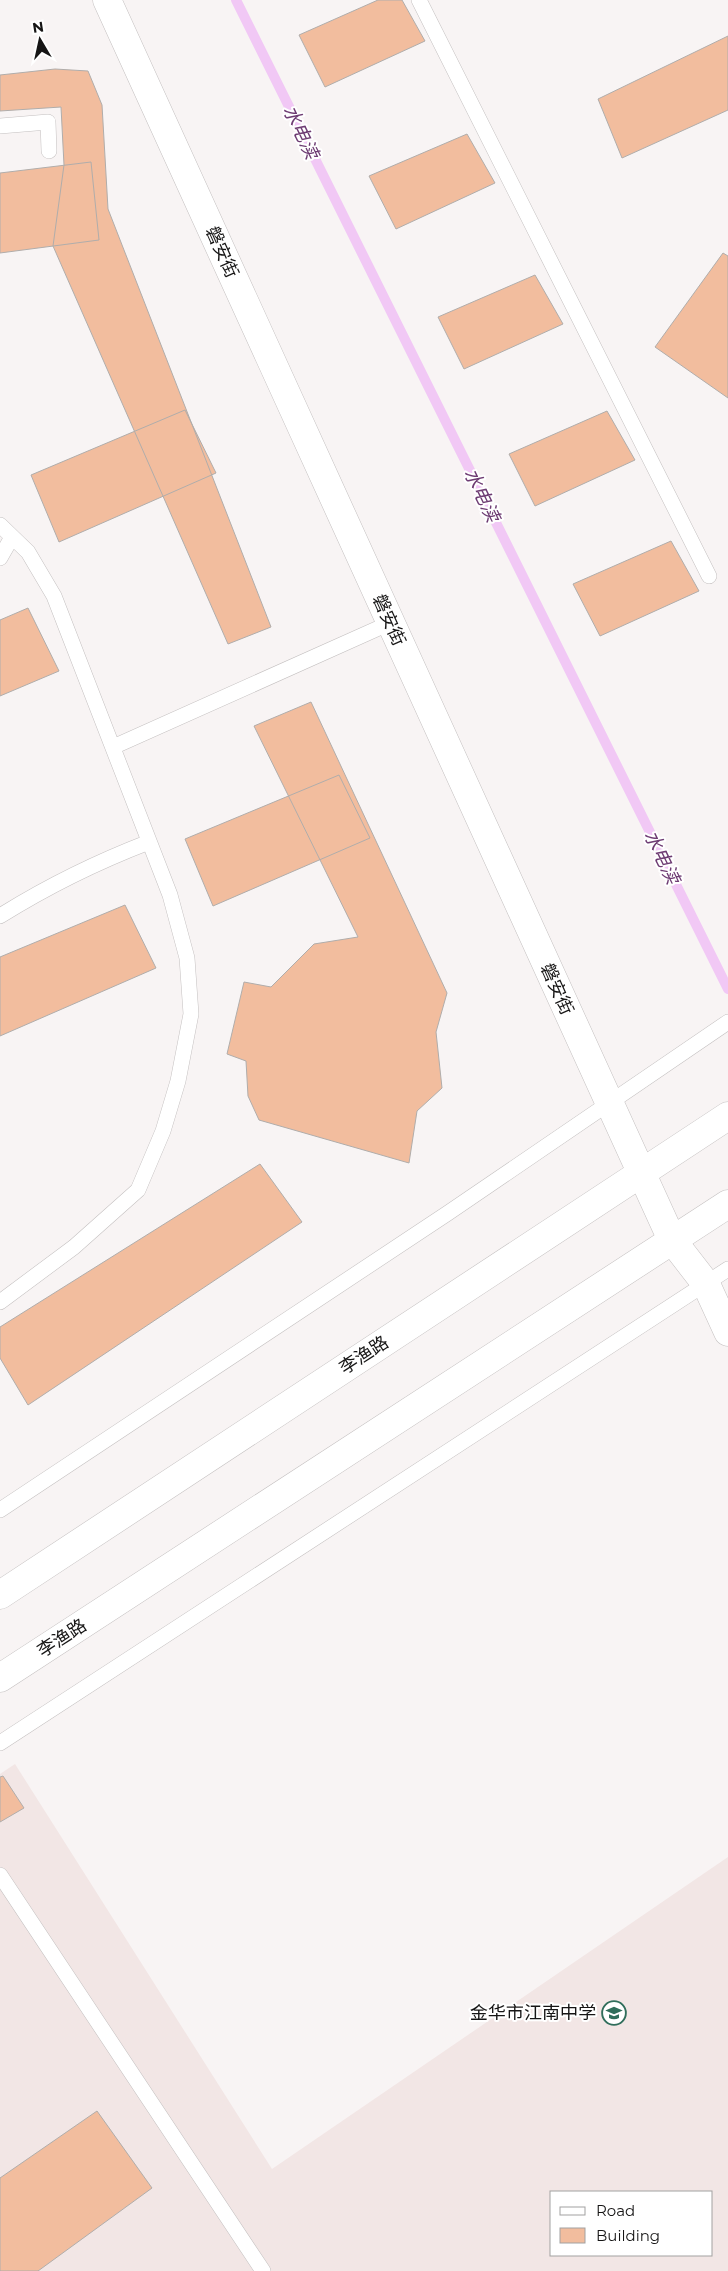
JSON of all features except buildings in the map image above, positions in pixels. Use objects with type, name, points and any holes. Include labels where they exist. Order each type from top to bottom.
[{"type":"main road","name":"磐安街","points":[[108,0],[672,1240],[706,1284],[728,1332]]},
{"type":"main road","name":"李渔路","points":[[0,1595],[728,1116]]},
{"type":"main road","name":"李渔路","points":[[0,1678],[728,1204]]},
{"type":"lane","points":[[419,0],[709,576]]},
{"type":"lane","points":[[0,126],[48,122],[48,151]]},
{"type":"lane","points":[[0,525],[28,552],[54,596],[113,747],[170,895],[187,958],[191,1014],[178,1080],[163,1131],[138,1190],[74,1247],[0,1302]]},
{"type":"lane","points":[[0,558],[12,537]]},
{"type":"lane","points":[[113,747],[390,623]]},
{"type":"lane","points":[[0,916],[32,896],[103,860],[149,842]]},
{"type":"lane","points":[[0,1510],[448,1213],[728,1022]]},
{"type":"lane","points":[[0,1743],[728,1269]]},
{"type":"lane","points":[[0,1875],[263,2271]]},
{"type":"shaded area","name":"金华市江南中学","points":[[15,1764],[272,2169],[728,1857],[728,2271],[0,2271],[0,1774]]},
{"type":"waterway","name":"水电渎","points":[[236,0],[728,989]]},
{"type":"place","name":"金华市江南中学","points":[[614,2013]]}]
